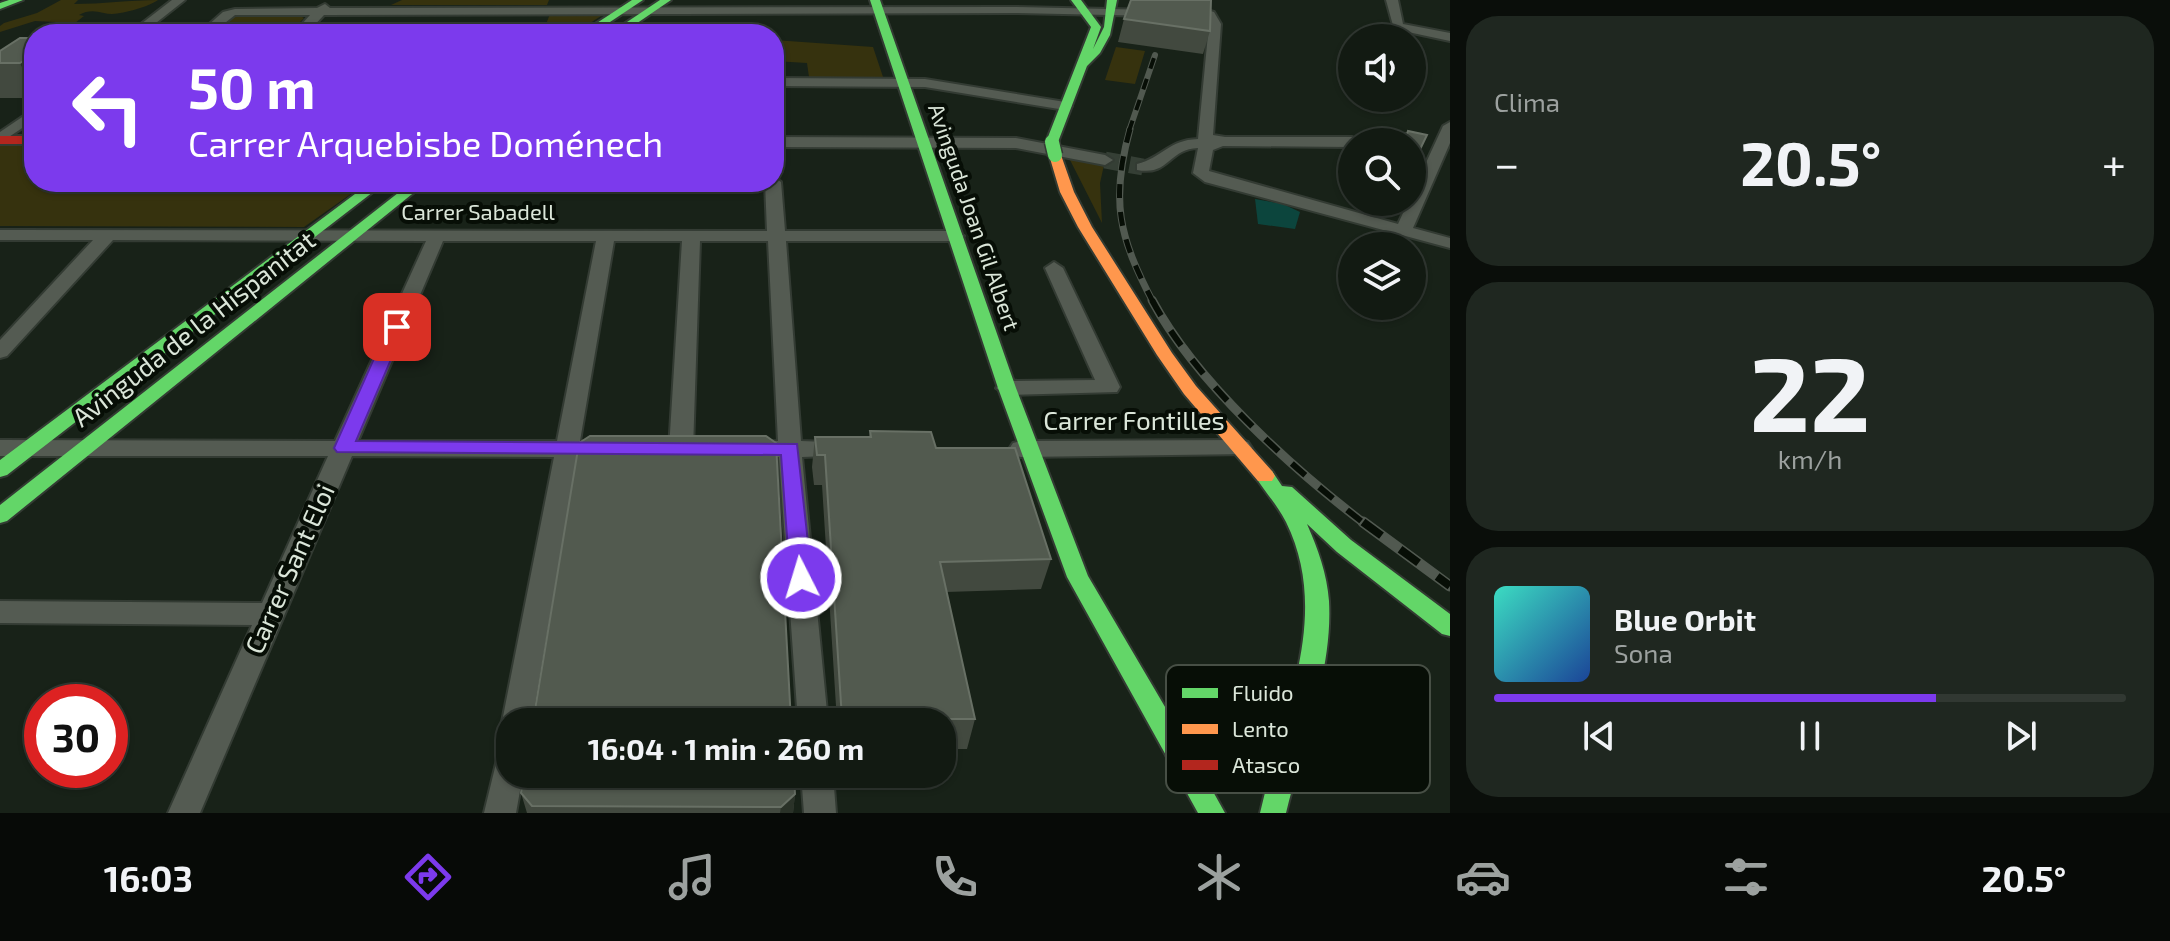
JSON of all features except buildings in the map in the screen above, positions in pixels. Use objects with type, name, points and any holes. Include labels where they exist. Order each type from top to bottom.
[{"type":"main road","points":[[0,6],[18,0]]},
{"type":"main road","points":[[605,24],[644,5]]},
{"type":"main road","points":[[625,24],[644,5]]},
{"type":"main road","name":"Avinguda Joan Gil Albert","points":[[876,5],[1007,388],[1085,592],[1166,733]]},
{"type":"main road","points":[[1081,5],[1096,27],[1065,106],[1054,148],[1059,174],[1077,210],[1159,346],[1189,389],[1240,448],[1344,546],[1450,627]]},
{"type":"main road","points":[[1084,63],[1094,56],[1113,6]]},
{"type":"main road","points":[[0,140],[24,140]]},
{"type":"main road","name":"Avinguda de la Hispanitat","points":[[0,470],[366,192]]},
{"type":"main road","name":"Avinguda de la Hispanitat","points":[[0,516],[408,192]]},
{"type":"main road","points":[[1265,473],[1290,506],[1308,543],[1320,599],[1311,665]]},
{"type":"main road","points":[[1155,714],[1166,723]]},
{"type":"main road","name":"Avinguda Joan Gil Albert","points":[[1200,793],[1212,813]]},
{"type":"main road","points":[[1273,813],[1277,793]]},
{"type":"street","points":[[147,24],[179,0]]},
{"type":"street","points":[[309,24],[331,0]]},
{"type":"street","points":[[1219,0],[1204,13],[1215,24],[1201,173],[1219,182],[1450,243]]},
{"type":"street","points":[[1392,0],[1397,22]]},
{"type":"street","points":[[217,24],[233,12],[644,5],[1081,5],[1169,13]]},
{"type":"street","points":[[1397,22],[1450,29]]},
{"type":"street","points":[[1397,22],[1450,37]]},
{"type":"street","points":[[784,82],[925,83],[1065,106]]},
{"type":"street","points":[[0,140],[24,121]]},
{"type":"street","points":[[1403,231],[1440,142],[1450,126]]},
{"type":"street","points":[[1143,167],[1157,166],[1164,154],[1176,147],[1206,141],[1220,146],[1225,142],[1338,142]]},
{"type":"street","points":[[784,142],[1016,143],[1105,160]]},
{"type":"street","points":[[774,192],[790,449],[812,708]]},
{"type":"street","points":[[0,352],[108,235]]},
{"type":"street","name":"Carrer Sabadell","points":[[3,238],[108,235],[955,236]]},
{"type":"street","points":[[520,708],[606,236]]},
{"type":"street","name":"Carrer Sant Eloi","points":[[184,813],[436,237]]},
{"type":"street","points":[[679,449],[691,237]]},
{"type":"street","points":[[1007,388],[1109,387],[1054,268]]},
{"type":"street","points":[[0,448],[632,449]]},
{"type":"street","name":"Carrer Fontilles","points":[[996,449],[1240,448]]},
{"type":"street","points":[[728,449],[872,449]]},
{"type":"street","points":[[0,612],[269,614]]},
{"type":"street","points":[[500,813],[505,788]]},
{"type":"street","points":[[818,788],[820,813]]},
{"type":"shaded area","points":[[61,0],[78,0],[74,4],[158,0],[117,13],[84,13],[75,23],[35,21],[0,32],[0,26],[4,23],[37,13]]},
{"type":"shaded area","points":[[402,0],[549,0],[547,5],[391,5]]},
{"type":"shaded area","points":[[296,14],[304,18],[298,24],[223,24],[232,16]]},
{"type":"shaded area","points":[[550,14],[601,16],[589,24],[546,24]]},
{"type":"shaded area","points":[[784,41],[873,47],[883,77],[809,77],[807,63],[784,62]]},
{"type":"shaded area","points":[[1116,47],[1145,51],[1135,84],[1105,80]]},
{"type":"shaded area","points":[[0,146],[24,146],[24,192],[354,192],[304,227],[0,226]]},
{"type":"shaded area","points":[[1069,158],[1104,165],[1100,183],[1102,223]]},
{"type":"water","points":[[1255,199],[1283,204],[1300,212],[1295,229],[1258,224]]},
{"type":"tunnel","points":[[1105,160],[1143,167]]},
{"type":"railway","points":[[1129,131],[1155,55]]},
{"type":"railway","points":[[1130,129],[1120,177],[1121,218],[1132,258],[1153,302]]},
{"type":"railway","points":[[1152,300],[1171,331],[1219,392],[1277,450],[1365,524]]},
{"type":"railway","points":[[1363,522],[1450,586]]},
{"type":"traffic: fast","points":[[0,6],[18,0]]},
{"type":"traffic: fast","points":[[601,24],[638,0]]},
{"type":"traffic: fast","points":[[630,24],[666,0]]},
{"type":"traffic: fast","points":[[875,0],[1007,388],[1078,577],[1166,732]]},
{"type":"traffic: fast","points":[[1052,142],[1096,27],[1076,0]]},
{"type":"traffic: fast","points":[[1084,63],[1097,51],[1106,35],[1112,0]]},
{"type":"traffic: fast","points":[[1052,142],[1055,155]]},
{"type":"traffic: fast","points":[[0,470],[366,192]]},
{"type":"traffic: fast","points":[[0,516],[407,192]]},
{"type":"traffic: fast","points":[[1265,476],[1295,519],[1312,560],[1318,601],[1311,665]]},
{"type":"traffic: fast","points":[[1285,492],[1344,546],[1450,627]]},
{"type":"traffic: fast","points":[[1201,793],[1212,813]]},
{"type":"traffic: fast","points":[[1273,813],[1278,793]]},
{"type":"traffic: slow","points":[[1055,155],[1067,192],[1085,227],[1165,355],[1190,390],[1265,476]]},
{"type":"traffic: jam","points":[[0,140],[24,140]]},
{"type":"route","points":[[397,327],[344,448],[790,449],[801,578]]}]
